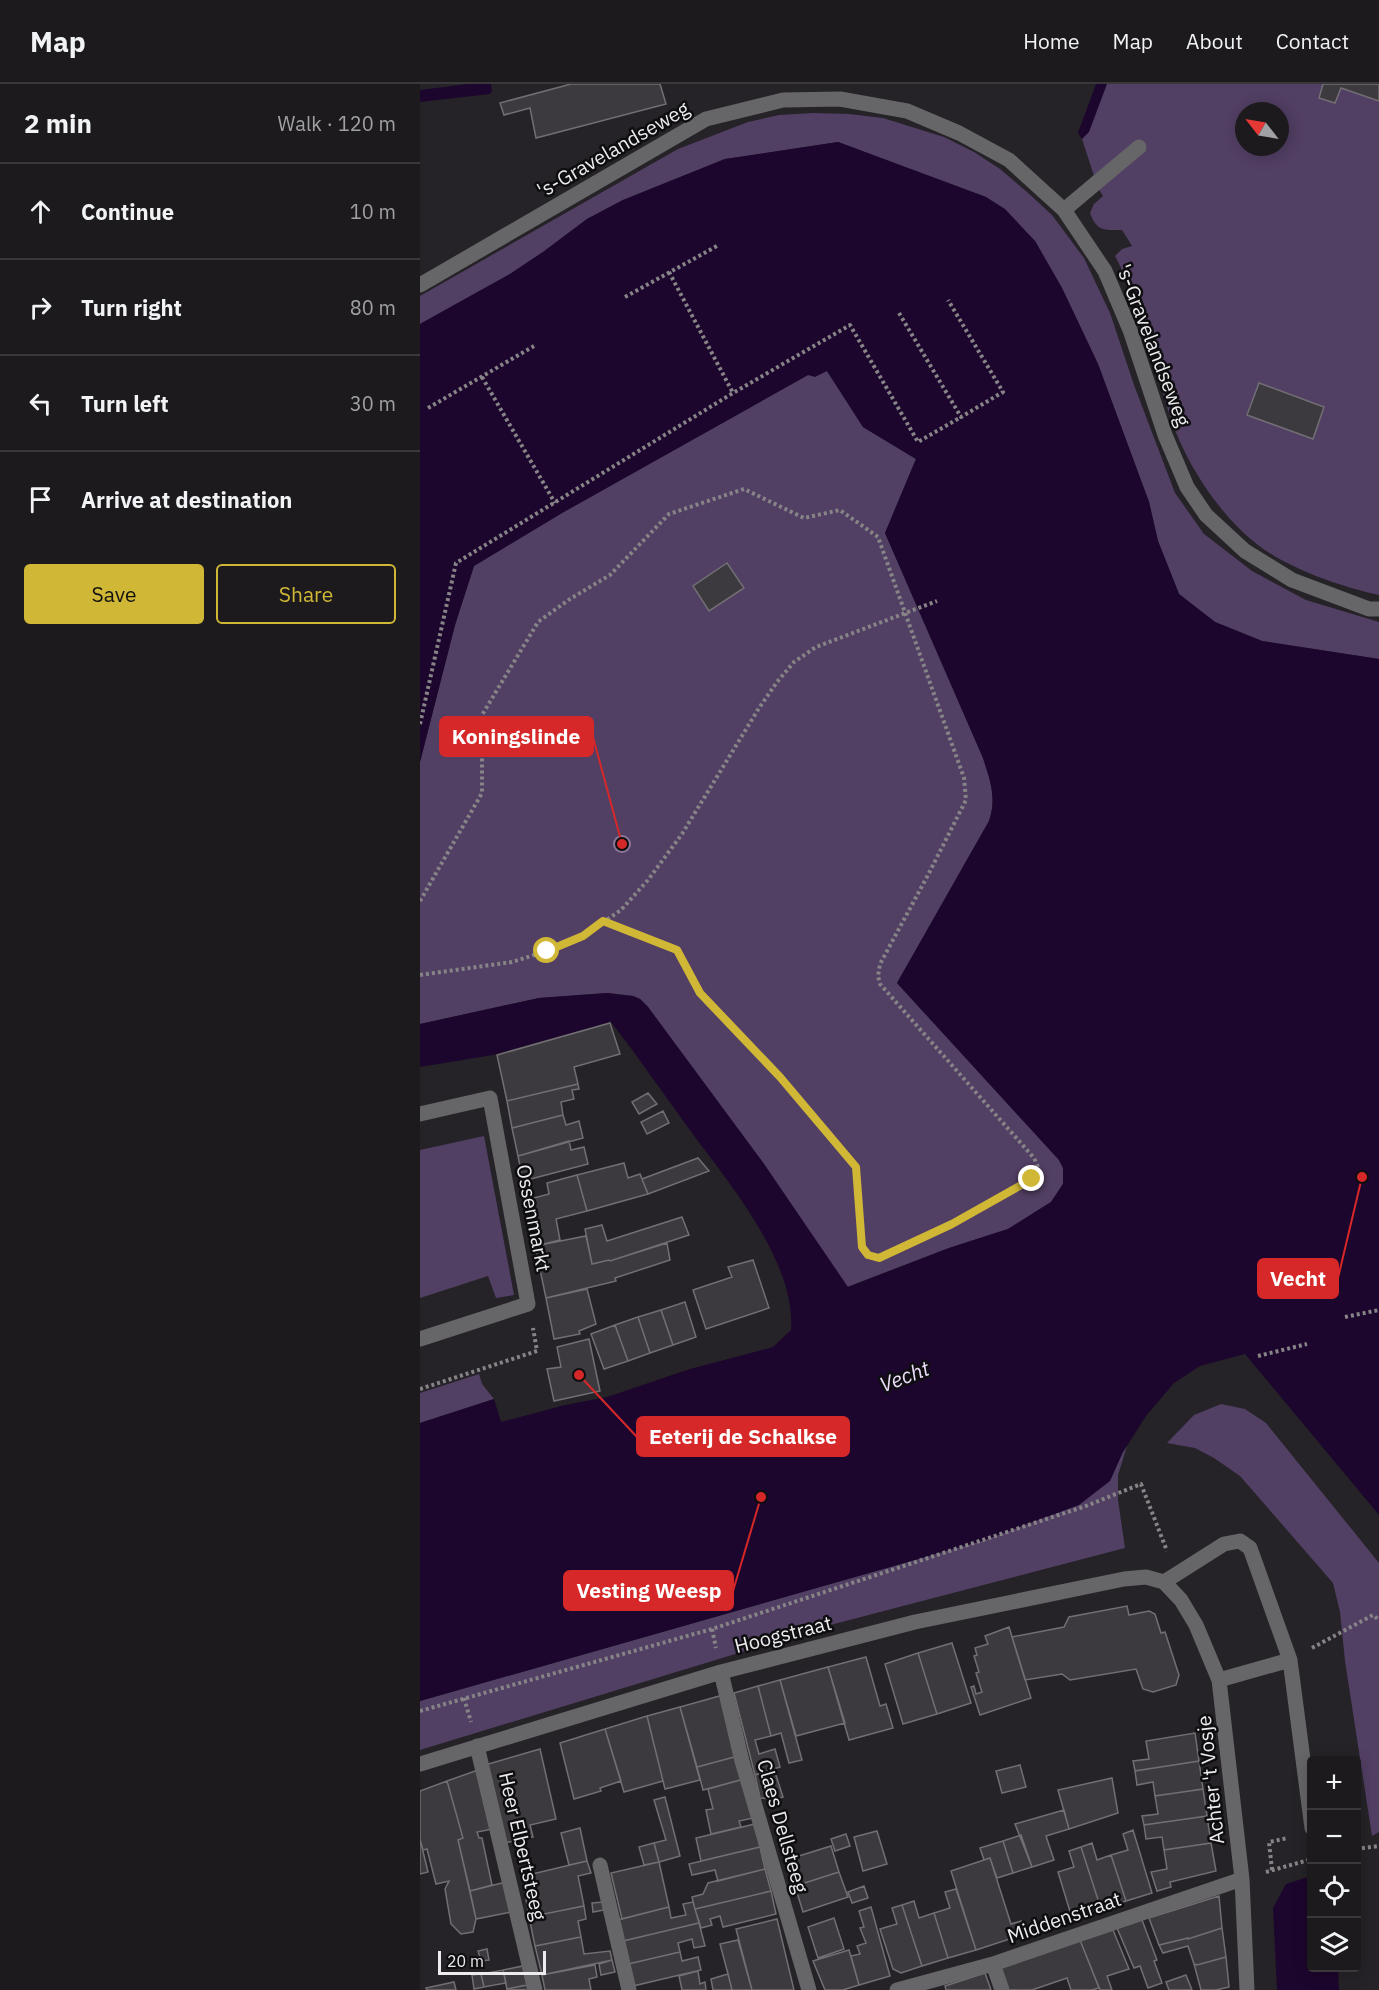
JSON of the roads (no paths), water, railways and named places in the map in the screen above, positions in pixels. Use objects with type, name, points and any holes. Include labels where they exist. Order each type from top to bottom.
[{"type":"street","name":"'s-Gravelandseweg","points":[[420,285],[706,119],[783,100],[840,99],[907,111],[959,133],[1009,160],[1064,210],[1105,271],[1130,330],[1165,435],[1187,488],[1206,515],[1245,551],[1292,580],[1369,609],[1379,609]]},
{"type":"street","points":[[1064,210],[1139,147]]},
{"type":"street","name":"Ossenmarkt","points":[[420,1114],[490,1098],[528,1304],[420,1339]]},
{"type":"street","points":[[1164,1582],[1224,1544],[1240,1541],[1251,1548],[1290,1660],[1309,1810]]},
{"type":"street","name":"Hoogstraat","points":[[420,1764],[720,1672],[915,1622],[1124,1579],[1146,1577],[1164,1582]]},
{"type":"street","name":"Achter 't Vosje","points":[[1164,1582],[1181,1600],[1196,1624],[1219,1680],[1242,1879],[1247,1990]]},
{"type":"street","points":[[1219,1680],[1290,1660]]},
{"type":"street","name":"Claes Dellsteeg","points":[[720,1672],[742,1761],[809,1990]]},
{"type":"street","name":"Heer Elbertsteeg","points":[[477,1746],[535,1990]]},
{"type":"street","points":[[600,1865],[629,1990]]},
{"type":"street","name":"Middenstraat","points":[[897,1990],[993,1964],[1242,1879]]},
{"type":"street","points":[[993,1964],[1002,1990]]},
{"type":"water","points":[[468,84],[491,84],[492,91],[490,94],[420,102],[420,90]]},
{"type":"water","points":[[1096,84],[1107,84],[1089,132],[1082,139],[1078,133]]},
{"type":"water","points":[[838,142],[986,197],[1005,209],[1035,241],[1062,288],[1098,364],[1149,502],[1158,541],[1179,594],[1215,622],[1262,641],[1379,659],[1379,1515],[1245,1354],[1200,1366],[1174,1383],[1146,1416],[1123,1452],[1110,1481],[1079,1505],[985,1540],[420,1701],[420,1423],[494,1399],[501,1422],[565,1405],[607,1397],[690,1369],[773,1347],[791,1330],[790,1304],[783,1278],[758,1225],[611,1022],[493,1055],[420,1067],[420,1024],[539,998],[607,993],[640,999],[764,1164],[848,1287],[949,1248],[1008,1229],[1051,1202],[1063,1184],[1063,1168],[1059,1160],[897,983],[989,821],[992,789],[983,758],[885,533],[916,459],[863,427],[827,371],[815,377],[808,375],[562,513],[474,566],[455,625],[420,762],[420,324],[510,274],[587,219],[623,200],[725,159]]},
{"type":"water","points":[[1307,1877],[1307,1972],[1338,1972],[1339,1990],[1277,1990],[1273,1908],[1286,1884]]},
{"type":"place","name":"Koningslinde","points":[[622,844]]},
{"type":"place","name":"Vecht","points":[[1362,1177]]},
{"type":"place","name":"Eeterij de Schalkse","points":[[579,1375]]},
{"type":"place","name":"Vesting Weesp","points":[[761,1497]]}]
